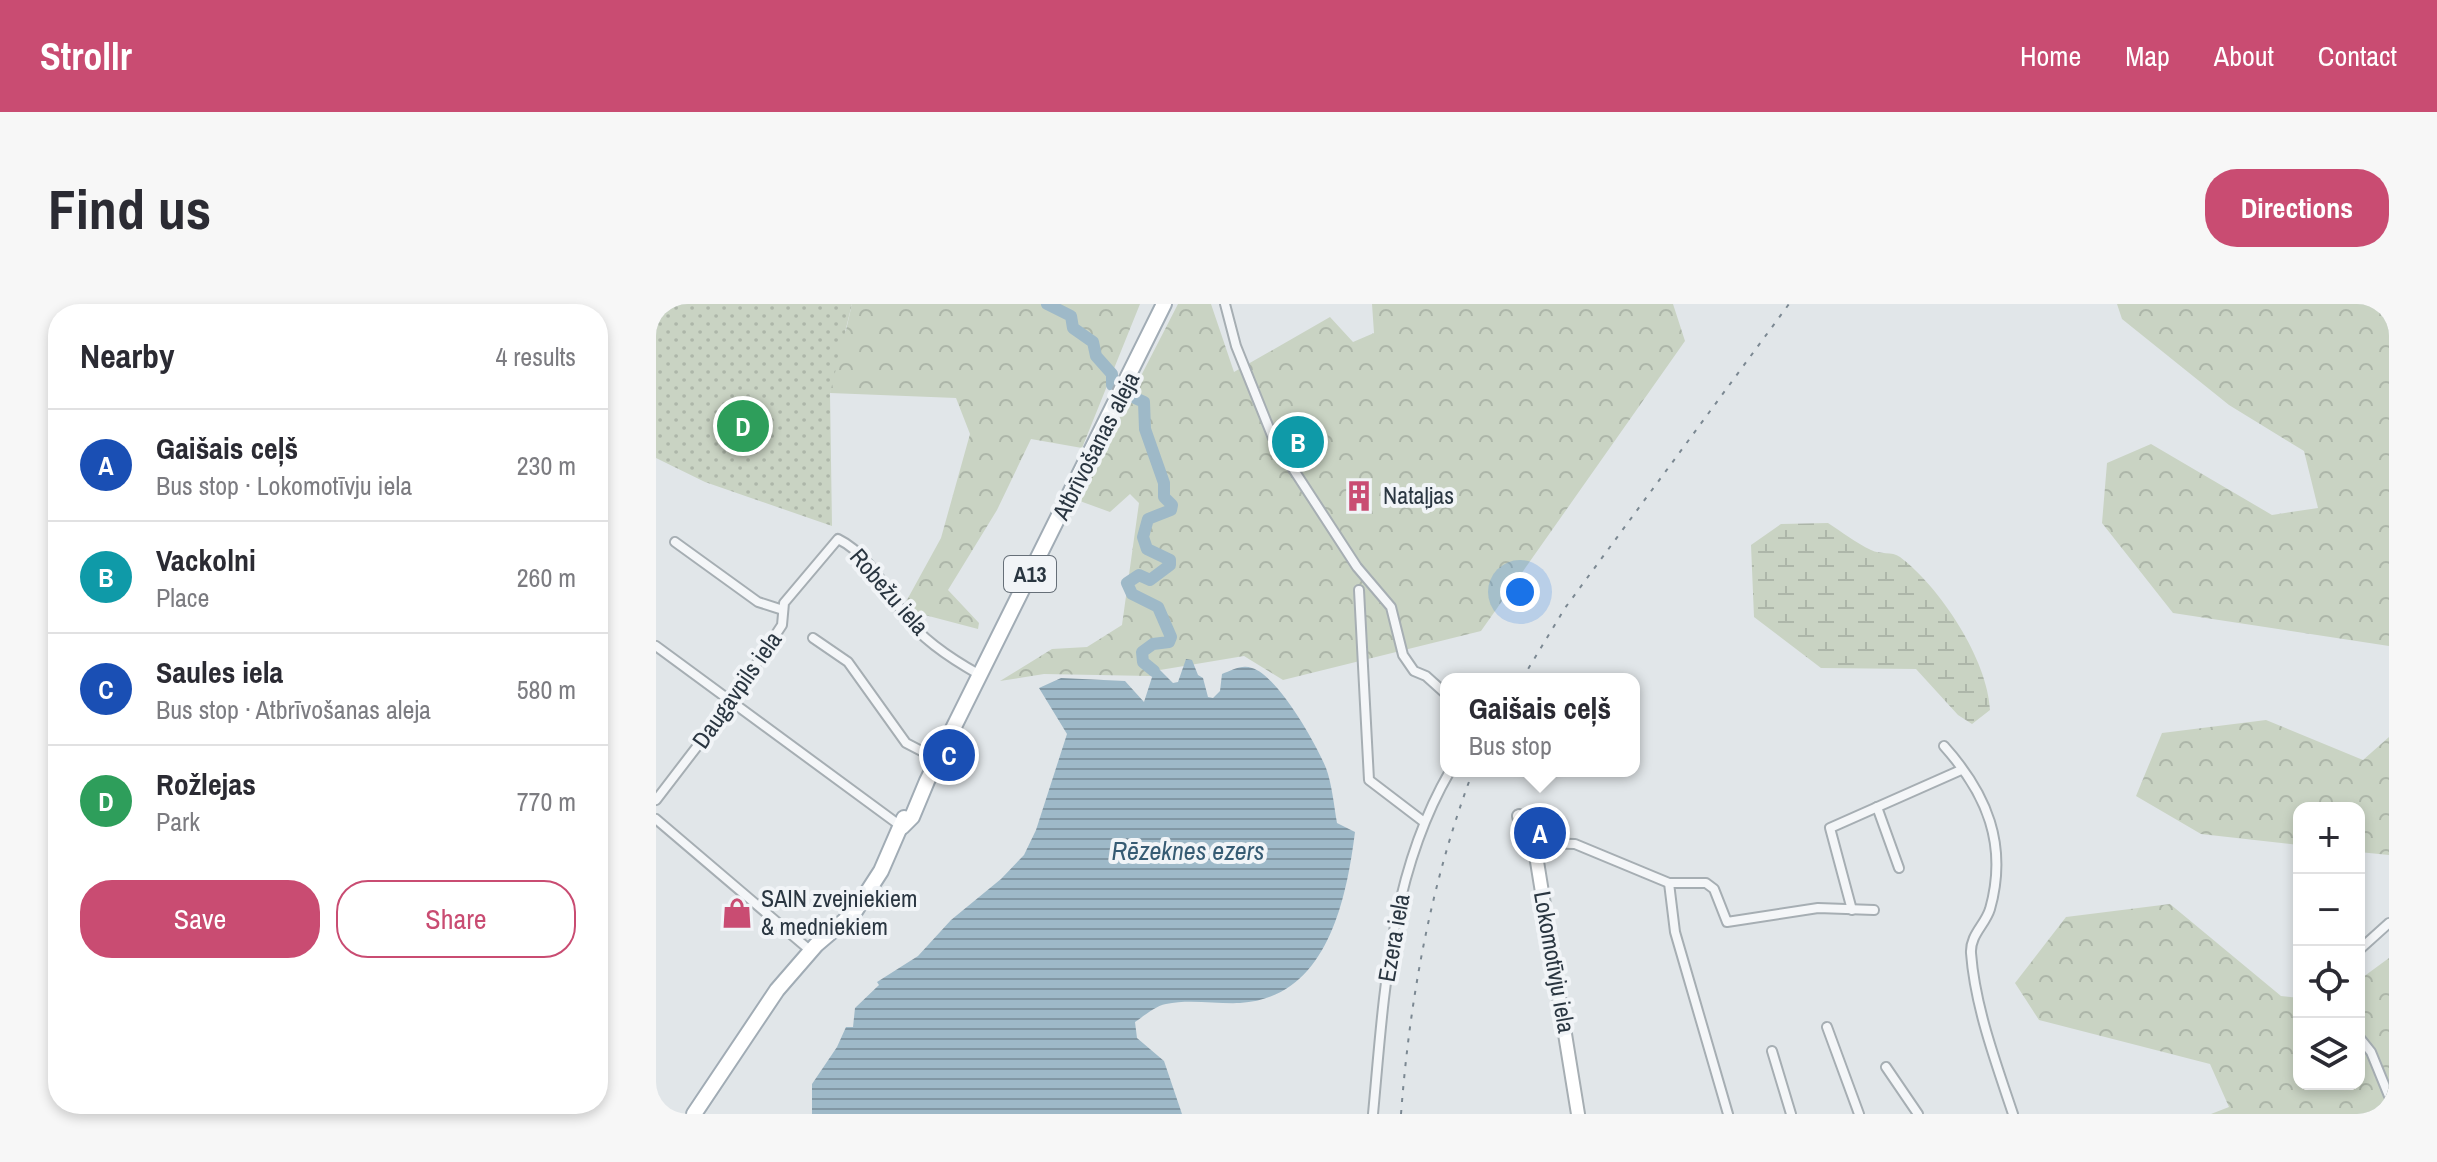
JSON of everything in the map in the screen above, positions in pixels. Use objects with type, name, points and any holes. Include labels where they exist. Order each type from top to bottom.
[{"type":"main road","name":"Atbrīvošanas aleja","points":[[694,1114],[767,1002],[816,945],[850,916],[868,893],[902,827],[902,820],[923,789],[1139,361],[1164,304]]},
{"type":"street","points":[[1225,304],[1236,346],[1273,438],[1357,567],[1391,607],[1403,655],[1414,671],[1426,676],[1440,689]]},
{"type":"street","name":"Robežu iela","points":[[838,539],[862,559],[897,600],[907,618],[943,651],[980,675]]},
{"type":"street","name":"Daugavpils iela","points":[[656,800],[732,701],[782,625],[784,603],[838,539]]},
{"type":"street","points":[[675,542],[758,602],[783,610]]},
{"type":"street","points":[[1359,590],[1369,780],[1424,822]]},
{"type":"street","points":[[813,638],[848,662],[906,743],[937,759]]},
{"type":"street","points":[[656,646],[902,827]]},
{"type":"street","points":[[1944,746],[1992,821],[1997,842],[1991,905],[1971,950],[1977,989],[2013,1114]]},
{"type":"street","points":[[1852,910],[1829,829],[1961,770]]},
{"type":"street","name":"Ezera iela","points":[[1373,1114],[1393,928],[1424,822],[1447,777]]},
{"type":"street","points":[[1877,807],[1899,868]]},
{"type":"street","name":"Lokomotīvju iela","points":[[1519,816],[1522,829],[1534,843],[1578,1114]]},
{"type":"street","points":[[656,819],[812,953]]},
{"type":"street","points":[[1534,843],[1575,844],[1669,883],[1711,885],[1723,917],[1731,922],[1818,908],[1874,910]]},
{"type":"street","points":[[1669,883],[1674,927],[1728,1114]]},
{"type":"street","points":[[2363,946],[2389,923]]},
{"type":"street","points":[[1827,1027],[1859,1114]]},
{"type":"street","points":[[2365,1044],[2389,1096]]},
{"type":"street","points":[[1772,1051],[1791,1114]]},
{"type":"street","points":[[1886,1067],[1918,1114]]},
{"type":"green space","points":[[656,304],[852,304],[830,393],[832,526],[705,482],[656,458]]},
{"type":"green space","points":[[852,304],[1140,304],[1082,448],[1031,439],[997,510],[948,590],[979,623],[978,629],[902,609],[941,538],[970,434],[956,398],[830,393],[833,355],[846,330]]},
{"type":"green space","points":[[1178,304],[1211,304],[1234,372],[1330,317],[1353,342],[1374,333],[1372,304],[1673,304],[1685,341],[1481,631],[1283,680],[1244,656],[1154,671],[1150,676],[1044,674],[1000,681],[1052,649],[1087,647],[1122,625],[1139,503],[1130,494],[1110,512],[1077,500]]},
{"type":"green space","points":[[2117,304],[2389,304],[2389,646],[2173,613],[2102,523],[2107,463],[2151,444],[2272,515],[2318,508],[2304,451],[2229,405],[2122,319]]},
{"type":"green space","points":[[1828,523],[1871,550],[1900,557],[1931,587],[1946,605],[1971,648],[1981,669],[1990,710],[1972,724],[1958,715],[1916,669],[1821,668],[1754,617],[1751,545],[1781,524]]},
{"type":"green space","points":[[2266,720],[2363,760],[2389,737],[2389,855],[2365,853],[2365,802],[2293,802],[2293,844],[2201,834],[2136,796],[2162,733]]},
{"type":"green space","points":[[2170,904],[2281,996],[2293,997],[2293,1090],[2365,1090],[2365,976],[2389,958],[2389,1114],[2211,1114],[2229,1107],[2210,1064],[2039,1020],[2015,983],[2066,917]]},
{"type":"water","name":"Rēzeknes ezers","points":[[1186,659],[1192,660],[1198,675],[1203,678],[1208,697],[1213,698],[1220,691],[1222,674],[1241,667],[1262,673],[1273,683],[1295,711],[1321,757],[1330,781],[1337,823],[1355,832],[1337,916],[1312,965],[1293,984],[1269,997],[1240,1003],[1166,1004],[1135,1022],[1137,1038],[1164,1061],[1182,1114],[812,1114],[812,1084],[837,1047],[846,1027],[853,1027],[855,1008],[879,985],[877,982],[918,956],[951,920],[1001,879],[1024,855],[1036,830],[1067,734],[1039,688],[1061,678],[1125,681],[1144,702],[1154,671],[1160,670],[1173,683],[1178,682]]},
{"type":"waterway","points":[[1047,304],[1071,316],[1073,328],[1093,342],[1096,356],[1112,374],[1112,385]]},
{"type":"waterway","points":[[1135,398],[1144,402],[1145,429],[1164,483],[1164,497],[1172,505],[1171,510],[1148,519],[1143,537],[1147,549],[1170,560],[1170,565],[1150,580],[1139,575],[1127,583],[1132,594],[1158,607],[1171,637],[1169,642],[1153,644],[1142,652],[1143,662],[1154,671]]},
{"type":"railway","points":[[1526,673],[1565,608],[1789,304]]},
{"type":"railway","points":[[1401,1114],[1410,1026],[1425,940],[1445,855],[1471,777]]},
{"type":"place","name":"Rožlejas","points":[[743,426]]},
{"type":"place","name":"Vackolni","points":[[1298,442]]},
{"type":"place","name":"Nataļjas","points":[[1359,496]]},
{"type":"place","name":"Saules iela","points":[[949,755]]},
{"type":"place","name":"Gaišais ceļš","points":[[1540,833]]},
{"type":"place","name":"SAIN zvejniekiem & medniekiem","points":[[737,913]]}]
